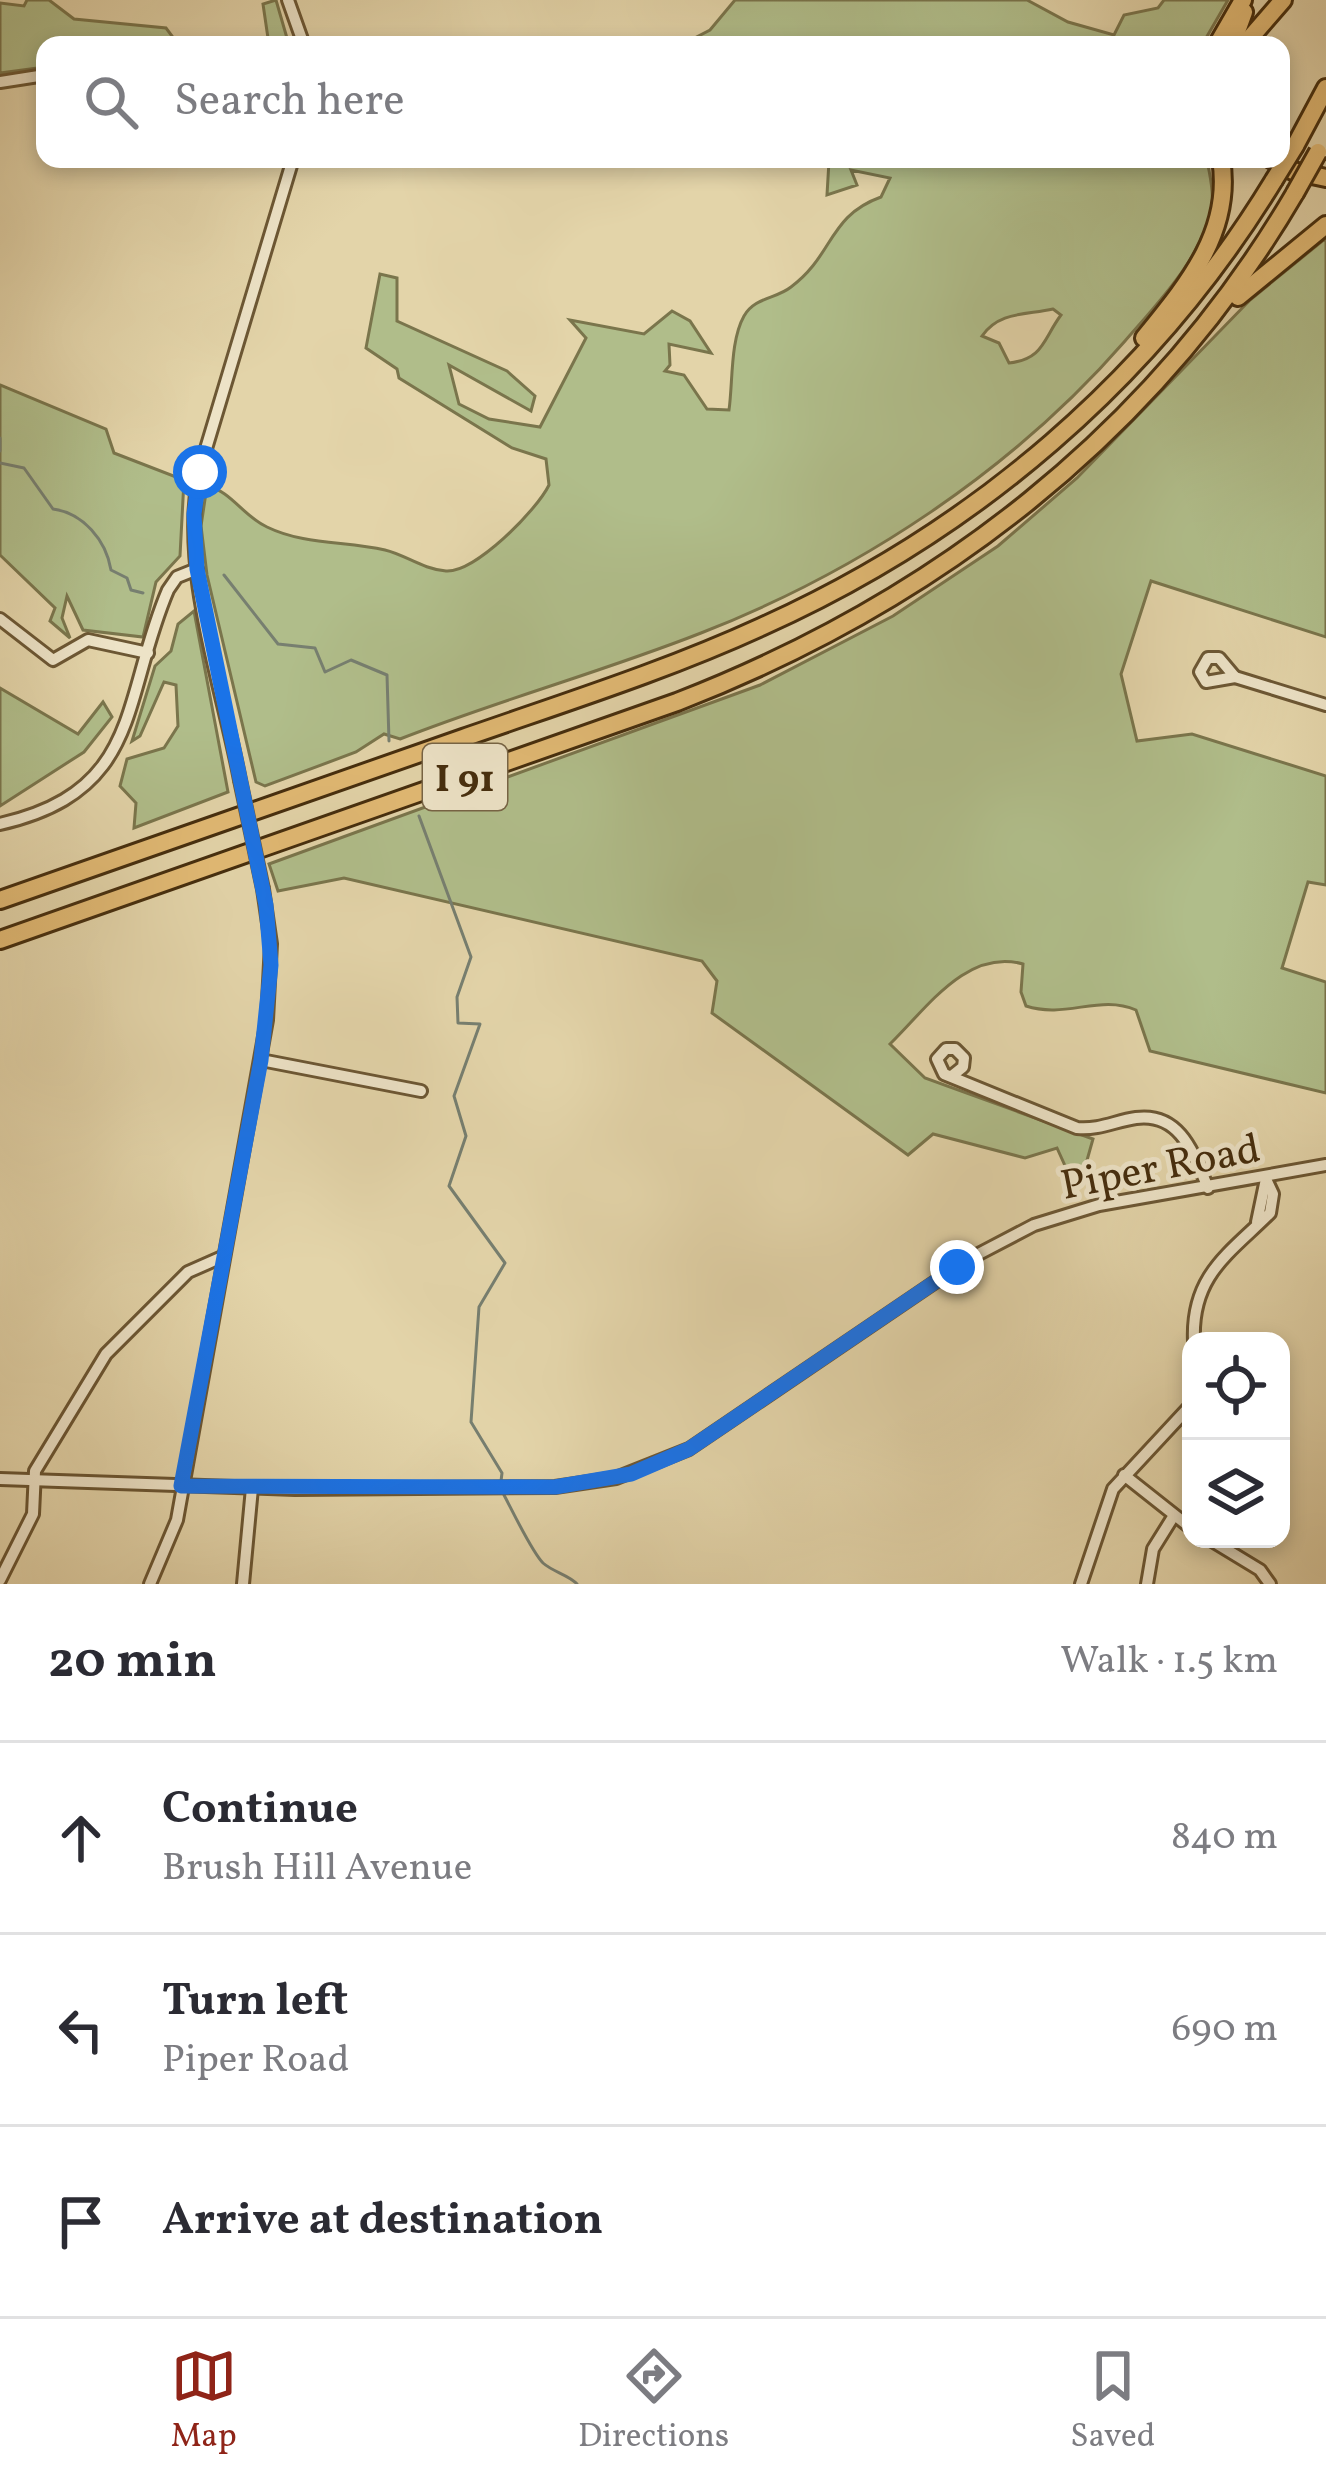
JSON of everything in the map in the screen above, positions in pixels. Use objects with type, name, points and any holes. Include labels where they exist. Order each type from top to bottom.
[{"type":"highway","points":[[1223,36],[1246,0]]},
{"type":"highway","points":[[1235,36],[1246,0]]},
{"type":"highway","points":[[1252,36],[1283,0]]},
{"type":"highway","name":"I 91","points":[[1290,153],[1326,88]]},
{"type":"highway","name":"I 91","points":[[0,940],[664,707],[801,649],[892,600],[992,533],[1094,447],[1167,372],[1242,277],[1322,144]]},
{"type":"highway","points":[[1079,420],[1163,314],[1214,237],[1225,200],[1222,168]]},
{"type":"highway","name":"I 91","points":[[0,900],[566,702],[759,628],[839,590],[941,529],[1079,420],[1180,313],[1281,168]]},
{"type":"highway","points":[[1288,168],[1326,178]]},
{"type":"highway","points":[[1167,372],[1260,276],[1326,225]]},
{"type":"street","points":[[288,0],[301,36]]},
{"type":"street","points":[[0,82],[36,76]]},
{"type":"street","points":[[150,1584],[174,1533],[261,1060],[271,965],[263,889],[197,569],[194,514],[200,472],[289,168]]},
{"type":"street","points":[[0,824],[62,802],[103,771],[127,727],[168,590],[181,575],[197,569]]},
{"type":"street","points":[[0,619],[52,660],[88,640],[148,653]]},
{"type":"street","points":[[1235,676],[1325,706]]},
{"type":"street","points":[[261,1060],[422,1091]]},
{"type":"street","points":[[953,1075],[1077,1128],[1099,1129],[1135,1118],[1165,1121],[1189,1144],[1208,1188]]},
{"type":"street","name":"Piper Road","points":[[0,1479],[252,1488],[555,1487],[631,1474],[689,1449],[1000,1241],[1079,1210],[1326,1165]]},
{"type":"street","points":[[1194,1332],[1208,1278],[1228,1248],[1268,1216],[1273,1202],[1266,1179]]},
{"type":"street","points":[[0,1580],[33,1514],[41,1458],[106,1354],[188,1272],[222,1257]]},
{"type":"street","points":[[1081,1584],[1110,1497],[1124,1475],[1182,1414]]},
{"type":"street","points":[[1124,1475],[1182,1522]]},
{"type":"street","points":[[243,1584],[252,1488]]},
{"type":"street","points":[[1148,1584],[1154,1549],[1173,1517]]},
{"type":"street","points":[[1224,1548],[1261,1570],[1270,1584]]},
{"type":"green space","points":[[27,0],[49,0],[74,19],[166,28],[172,36],[36,36],[36,68],[0,73],[0,3],[24,6]]},
{"type":"green space","points":[[276,0],[286,36],[268,36],[263,4]]},
{"type":"green space","points":[[735,0],[1027,0],[1068,22],[1114,35],[1124,15],[1158,8],[1164,0],[1228,0],[1207,36],[698,36],[710,30]]},
{"type":"green space","points":[[829,168],[1209,168],[1212,204],[1200,242],[1178,278],[1081,388],[984,474],[875,547],[819,579],[701,633],[400,739],[384,734],[356,752],[265,786],[256,782],[207,575],[201,526],[207,486],[281,533],[385,550],[446,571],[488,551],[519,524],[549,485],[546,459],[512,448],[399,378],[397,369],[366,348],[380,274],[397,278],[397,321],[507,371],[535,396],[531,411],[449,365],[459,404],[489,419],[540,427],[586,338],[570,320],[644,334],[672,311],[690,321],[711,353],[669,344],[670,365],[665,371],[684,375],[707,409],[729,410],[734,349],[744,316],[805,275],[841,225],[881,197],[890,178],[851,170],[857,185],[827,195]],"holes":[[[1053,309],[1061,315],[1029,357],[1009,363],[999,343],[982,336],[1014,315]]]},
{"type":"green space","points":[[1326,238],[1326,637],[1151,581],[1121,674],[1137,741],[1192,734],[1326,776],[1326,885],[1308,882],[1282,968],[1326,982],[1326,1093],[1150,1051],[1136,1010],[1123,1006],[1055,1010],[1026,1006],[1021,992],[1023,964],[1003,961],[984,965],[949,984],[890,1044],[925,1078],[1093,1139],[1084,1171],[1067,1170],[1057,1148],[1025,1158],[933,1134],[908,1155],[712,1013],[717,981],[702,961],[344,878],[278,891],[269,864],[760,685],[893,616],[998,546],[1077,478],[1250,300]]},
{"type":"green space","points":[[0,385],[106,429],[114,453],[184,480],[180,556],[156,582],[143,637],[83,630],[67,596],[62,618],[70,638],[50,621],[55,608],[0,555]]},
{"type":"green space","points":[[194,611],[228,792],[134,828],[136,803],[120,786],[127,759],[164,748],[178,726],[176,685],[164,682],[140,736],[132,741],[155,666],[171,651],[178,624]]},
{"type":"green space","points":[[0,688],[78,734],[103,702],[112,717],[84,752],[0,806]]},
{"type":"waterway","points":[[0,438],[0,451]]},
{"type":"waterway","points":[[0,463],[24,468],[53,509],[74,516],[91,530],[111,570],[127,578],[131,590],[143,593]]},
{"type":"waterway","points":[[224,575],[278,644],[315,648],[325,672],[351,660],[387,675],[389,741]]},
{"type":"waterway","points":[[419,816],[471,957],[457,997],[458,1023],[480,1024],[454,1096],[466,1136],[449,1186],[505,1263],[479,1307],[471,1422],[502,1473],[501,1481]]},
{"type":"waterway","points":[[504,1495],[538,1558],[577,1584]]},
{"type":"route","points":[[200,472],[194,514],[197,569],[266,905],[271,965],[261,1060],[181,1486],[555,1487],[631,1474],[689,1449],[957,1267]]}]
